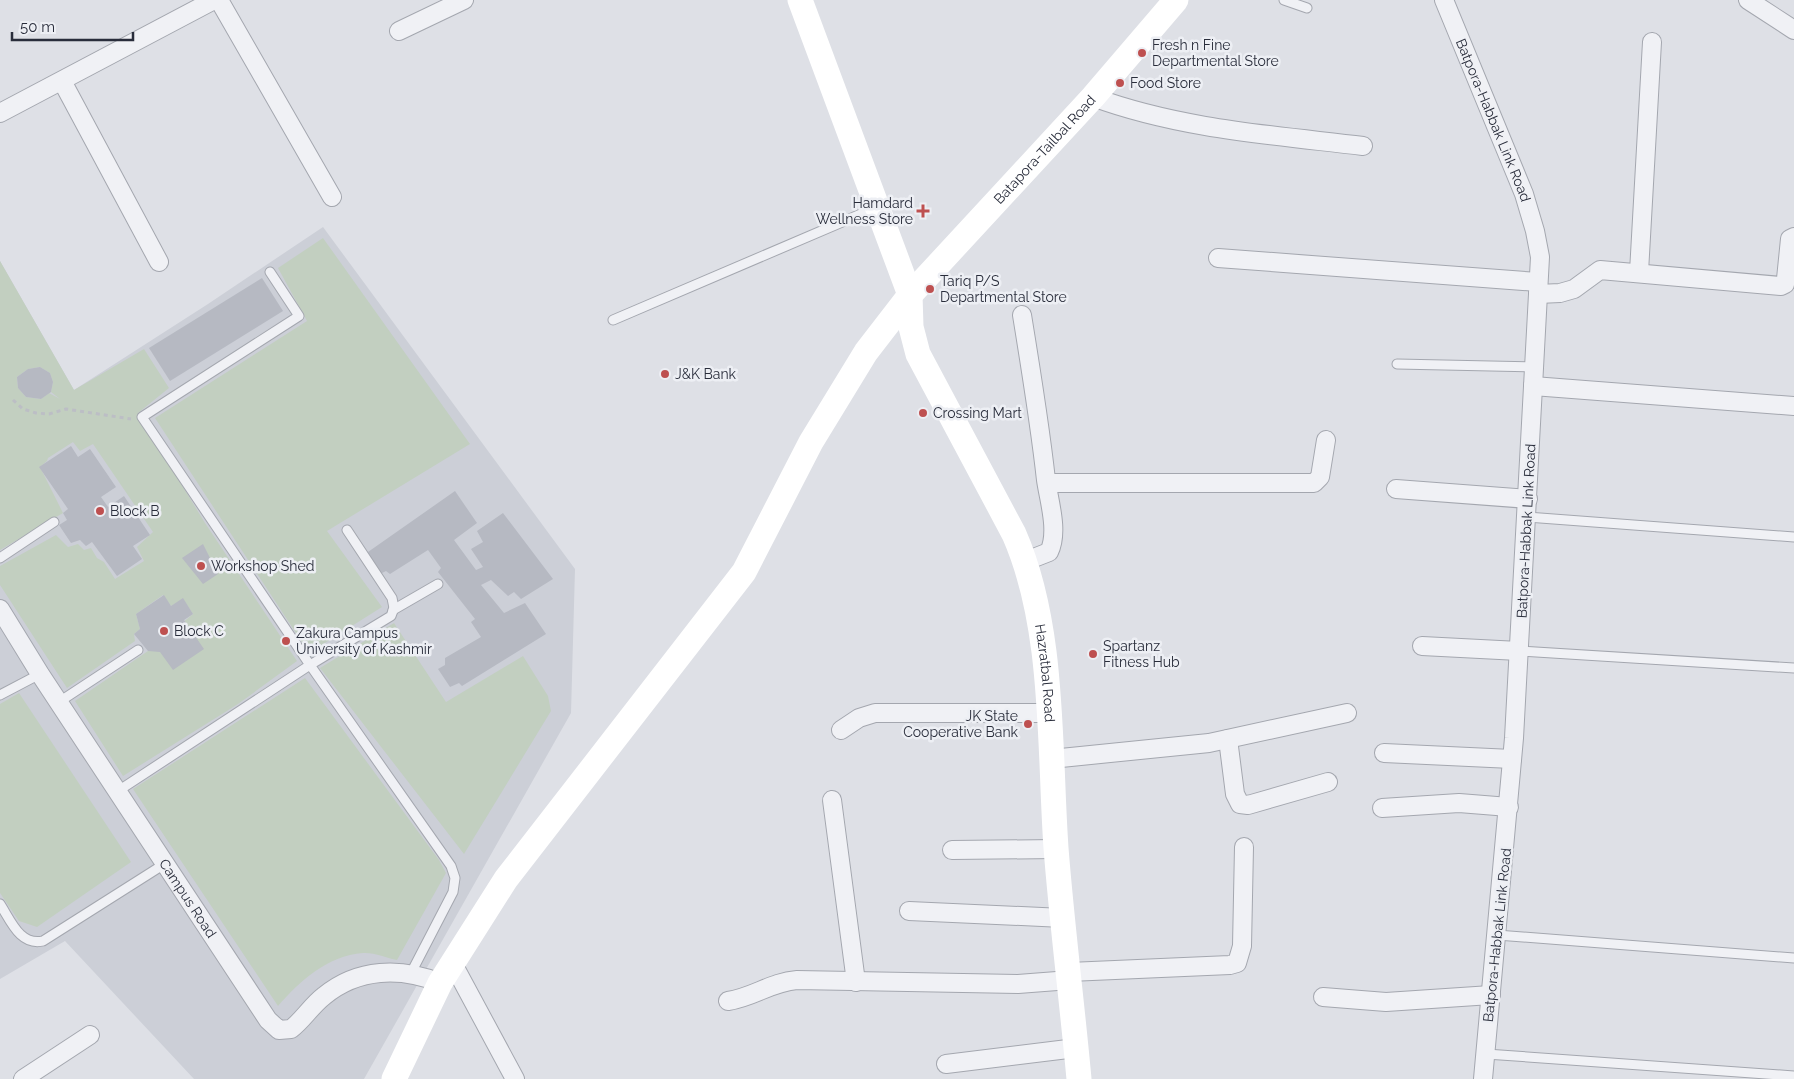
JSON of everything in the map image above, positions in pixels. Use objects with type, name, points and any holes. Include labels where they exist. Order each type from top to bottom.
[{"type":"main road","points":[[800,0],[875,208],[910,295]]},
{"type":"main road","name":"Batapora-Tailbal Road","points":[[394,1079],[446,973],[506,879],[744,572],[811,442],[850,376],[910,295],[1093,97],[1176,0]]},
{"type":"main road","name":"Hazratbal Road","points":[[910,295],[911,327],[918,354],[1006,518],[1026,561],[1038,606],[1048,713],[1056,850],[1079,1079]]},
{"type":"street","points":[[0,113],[214,0]]},
{"type":"street","points":[[219,0],[332,197]]},
{"type":"street","points":[[399,30],[464,0]]},
{"type":"street","name":"Batpora-Habbak Link Road","points":[[1444,0],[1524,194],[1536,231],[1540,257],[1533,367],[1528,508],[1509,807],[1483,1079]]},
{"type":"street","points":[[1748,0],[1794,30]]},
{"type":"street","points":[[1639,272],[1652,42]]},
{"type":"street","points":[[62,81],[159,262]]},
{"type":"street","points":[[1093,97],[1140,112],[1193,124],[1363,146]]},
{"type":"street","points":[[1218,258],[1538,288],[1560,293],[1574,289],[1600,270],[1781,286],[1785,284],[1790,240],[1794,237]]},
{"type":"street","points":[[1022,315],[1037,403],[1053,545],[1050,552],[1026,561]]},
{"type":"street","points":[[1533,386],[1794,406]]},
{"type":"street","points":[[1047,483],[1314,483],[1320,477],[1326,440]]},
{"type":"street","points":[[1396,490],[1528,508]]},
{"type":"street","name":"Campus Road","points":[[0,609],[40,674],[268,1020],[279,1030],[291,1030],[323,997],[350,980],[380,972],[446,973]]},
{"type":"street","points":[[1422,646],[1519,651]]},
{"type":"street","points":[[841,730],[859,718],[875,714],[1048,713]]},
{"type":"street","points":[[1051,759],[1151,750],[1228,739],[1347,714]]},
{"type":"street","points":[[1228,739],[1235,794],[1240,804],[1248,805],[1328,782]]},
{"type":"street","points":[[1384,753],[1512,759]]},
{"type":"street","points":[[832,800],[856,982]]},
{"type":"street","points":[[1382,808],[1459,803],[1509,807]]},
{"type":"street","points":[[728,1000],[746,998],[783,981],[1018,984],[1069,976],[1237,963],[1242,946],[1244,847]]},
{"type":"street","points":[[952,850],[1056,850]]},
{"type":"street","points":[[909,911],[1063,918]]},
{"type":"street","points":[[446,973],[515,1079]]},
{"type":"street","points":[[1323,997],[1386,1002],[1491,995]]},
{"type":"street","points":[[23,1079],[90,1035]]},
{"type":"street","points":[[946,1064],[1076,1048]]},
{"type":"lane","points":[[1284,0],[1307,8]]},
{"type":"lane","points":[[613,320],[875,208]]},
{"type":"lane","points":[[270,272],[300,316],[142,417],[310,665],[451,866],[455,878],[453,892],[411,973]]},
{"type":"lane","points":[[1397,364],[1533,367]]},
{"type":"lane","points":[[1528,508],[1794,537]]},
{"type":"lane","points":[[0,558],[54,522]]},
{"type":"lane","points":[[118,791],[310,665],[391,616],[393,610],[392,598],[347,530]]},
{"type":"lane","points":[[393,610],[438,584]]},
{"type":"lane","points":[[59,702],[138,650]]},
{"type":"lane","points":[[1519,651],[1794,668]]},
{"type":"lane","points":[[0,695],[40,674]]},
{"type":"lane","points":[[0,904],[24,940],[33,943],[43,941],[166,863]]},
{"type":"lane","points":[[1497,935],[1794,958]]},
{"type":"lane","points":[[1486,1054],[1794,1076]]},
{"type":"path","points":[[13,400],[23,409],[36,413],[48,414],[66,409],[127,420],[142,417]]},
{"type":"shaded area","name":"Zakura Campus University of Kashmir","points":[[323,227],[575,569],[571,713],[364,1079],[194,1079],[65,941],[0,979],[0,261],[74,390]]},
{"type":"green space","points":[[323,238],[470,444],[327,531],[382,607],[309,653],[155,418],[307,321],[278,268]]},
{"type":"green space","points":[[0,261],[74,390],[144,349],[169,388],[138,413],[205,523],[297,661],[238,704],[123,776],[75,701],[148,651],[193,614],[183,599],[171,606],[163,595],[136,614],[140,629],[134,634],[135,641],[67,688],[0,585],[0,566],[56,535],[68,547],[78,544],[84,550],[91,548],[97,558],[104,562],[115,579],[144,561],[137,547],[153,532],[93,444],[80,451],[73,442],[48,458],[40,467],[63,513],[0,550]],"holes":[[[40,367],[50,373],[53,382],[51,392],[60,399],[49,393],[41,399],[26,397],[18,388],[17,377],[28,369]]]},
{"type":"green space","points":[[394,623],[446,702],[523,656],[548,696],[551,711],[464,854],[320,668]]},
{"type":"green space","points":[[305,678],[439,860],[446,873],[397,960],[367,953],[338,959],[315,971],[278,1006],[133,789]]},
{"type":"green space","points":[[19,693],[131,862],[37,927],[19,921],[0,893],[0,704]]},
{"type":"building","points":[[262,278],[283,311],[170,381],[149,348]]},
{"type":"building","points":[[40,367],[50,373],[53,382],[51,392],[41,399],[26,397],[18,388],[17,377],[28,369]]},
{"type":"building","name":"Block B","points":[[71,446],[78,457],[90,449],[116,487],[101,497],[108,507],[124,496],[150,535],[133,546],[142,559],[117,576],[92,542],[86,546],[80,540],[71,543],[59,525],[67,520],[63,513],[68,509],[39,467]]},
{"type":"building","points":[[455,491],[477,523],[454,540],[476,570],[483,567],[471,549],[483,542],[477,531],[503,513],[553,579],[521,599],[514,592],[508,596],[491,580],[481,585],[504,613],[525,603],[546,634],[462,686],[459,683],[450,687],[438,669],[445,665],[445,658],[481,637],[471,622],[475,619],[438,572],[441,568],[428,550],[390,574],[386,571],[380,574],[368,552]]},
{"type":"building","name":"Workshop Shed","points":[[203,544],[218,574],[203,584],[182,558]]},
{"type":"building","name":"Block C","points":[[164,595],[171,606],[183,598],[193,614],[184,620],[204,649],[173,670],[160,652],[148,651],[134,634],[140,629],[136,614]]},
{"type":"place","name":"Fresh n Fine Departmental Store","points":[[1142,53]]},
{"type":"place","name":"Food Store","points":[[1120,83]]},
{"type":"place","name":"Hamdard Wellness Store","points":[[923,211]]},
{"type":"place","name":"Tariq P/S Departmental Store","points":[[930,289]]},
{"type":"place","name":"J&K Bank","points":[[665,374]]},
{"type":"place","name":"Crossing Mart","points":[[923,413]]},
{"type":"place","name":"Block B","points":[[100,511]]},
{"type":"place","name":"Workshop Shed","points":[[201,566]]},
{"type":"place","name":"Block C","points":[[164,631]]},
{"type":"place","name":"Zakura Campus University of Kashmir","points":[[286,641]]},
{"type":"place","name":"Spartanz Fitness Hub","points":[[1093,654]]},
{"type":"place","name":"JK State Cooperative Bank","points":[[1028,724]]}]
